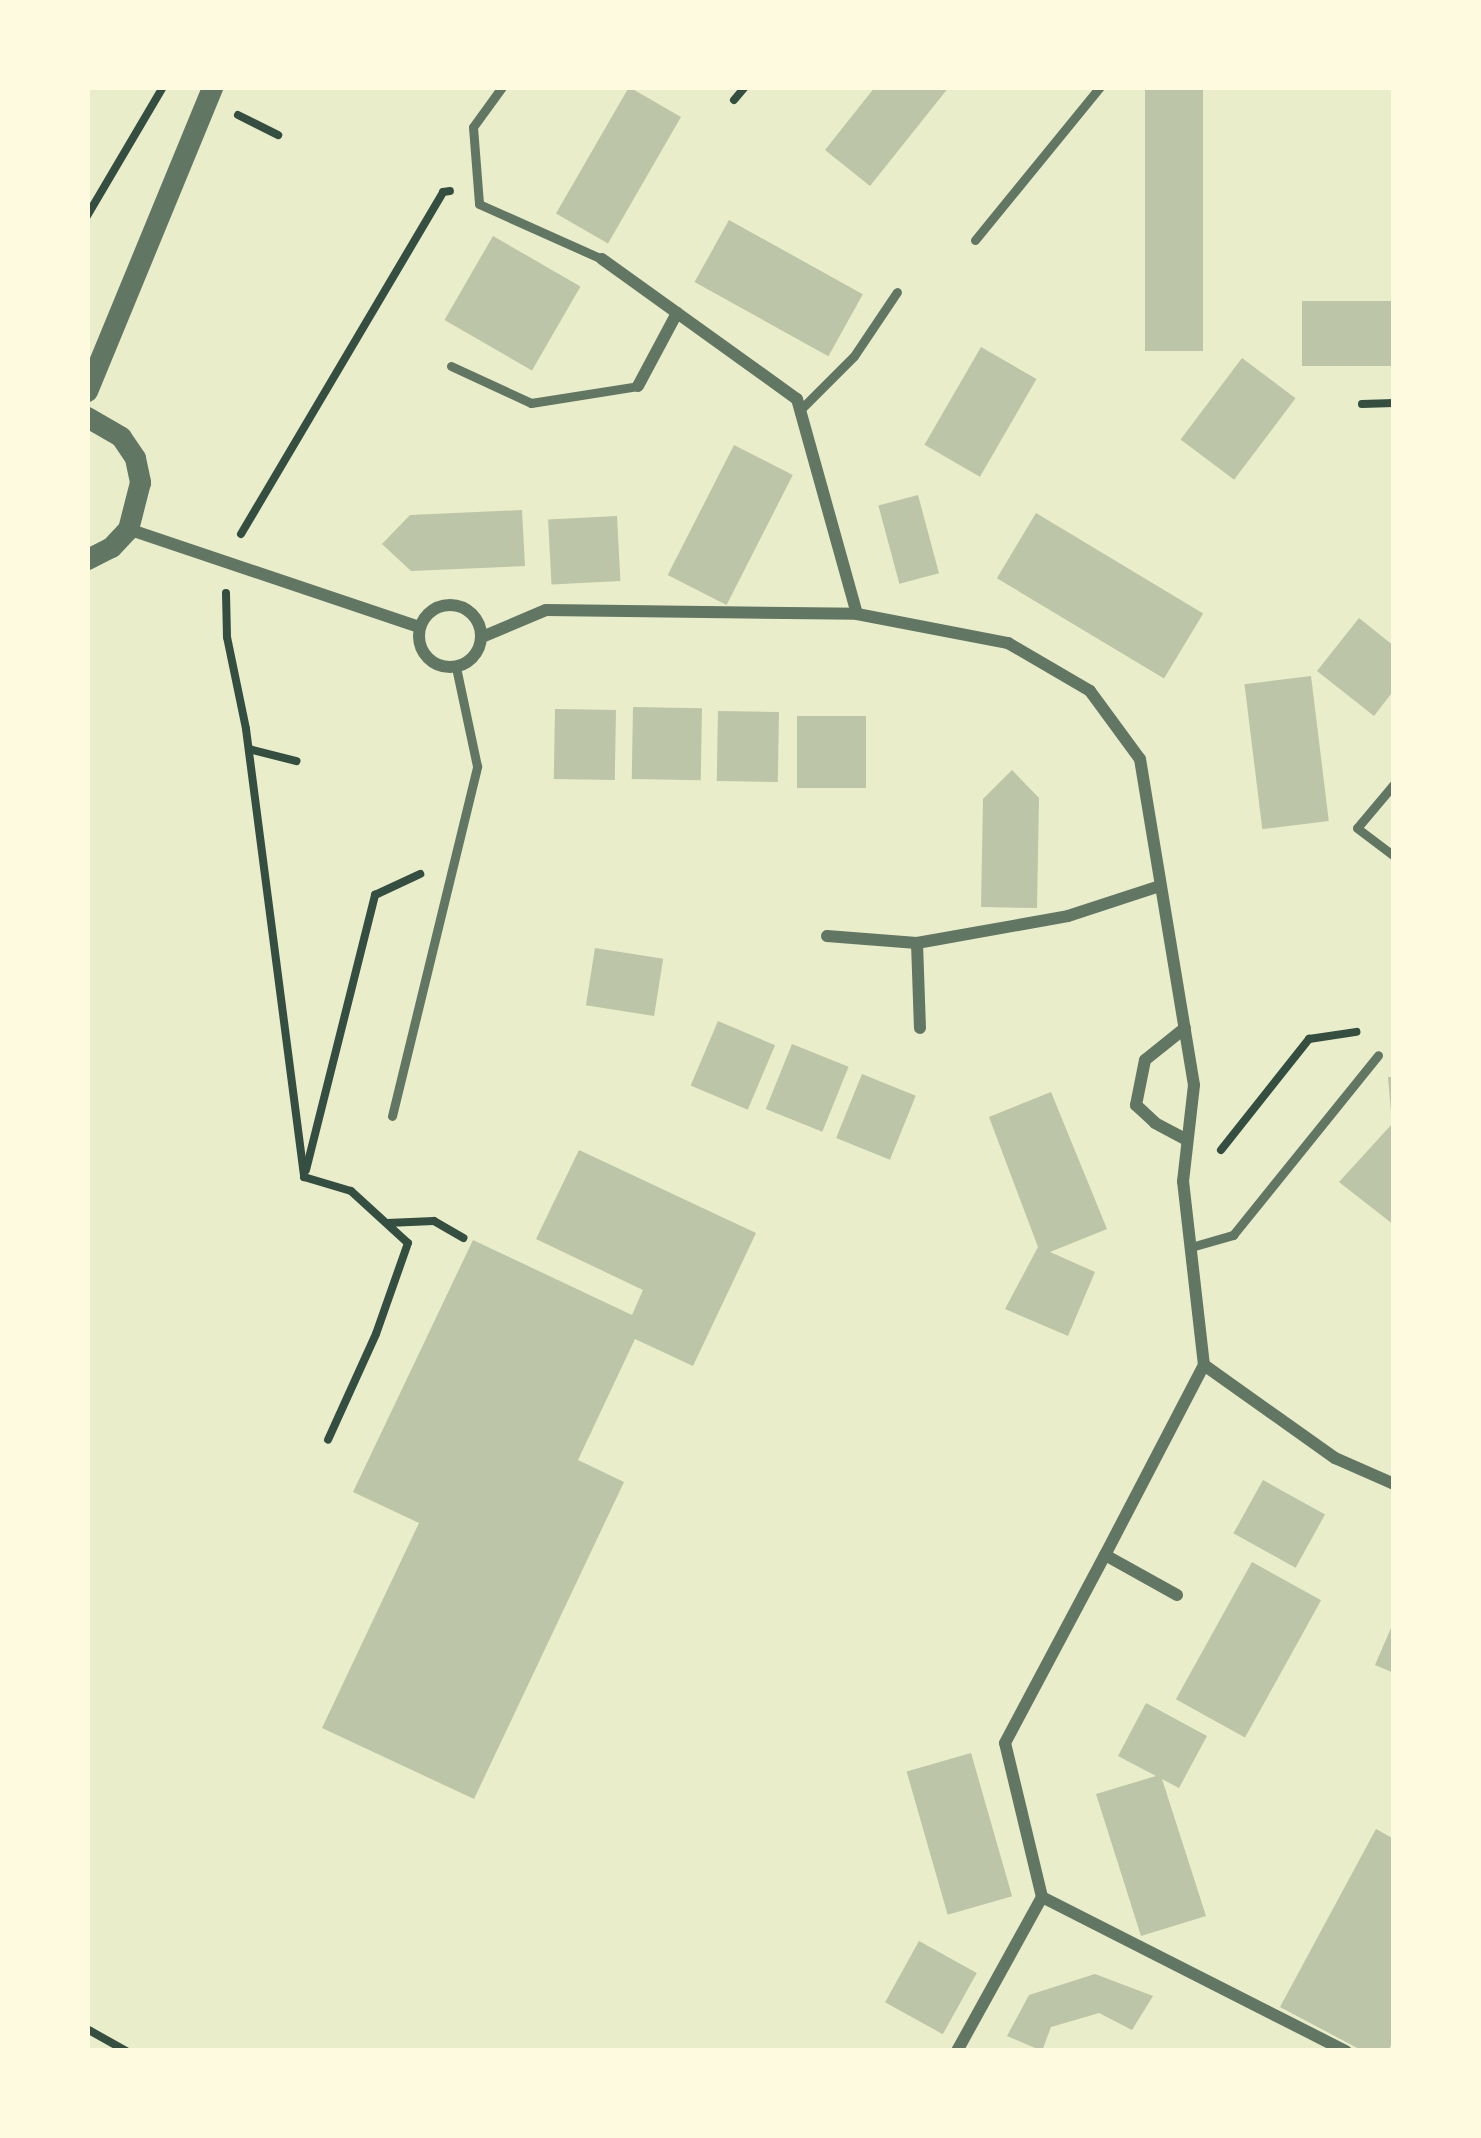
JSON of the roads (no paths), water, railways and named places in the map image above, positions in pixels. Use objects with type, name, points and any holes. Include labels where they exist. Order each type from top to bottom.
[{"type":"street","points":[[87,391],[212,87]]},
{"type":"street","points":[[602,259],[797,399],[857,614]]},
{"type":"street","points":[[638,386],[677,314]]},
{"type":"street","points":[[87,417],[121,437],[135,458],[139,506],[128,529],[111,547],[87,559]]},
{"type":"street","points":[[128,529],[420,627]]},
{"type":"street","points":[[451,604],[470,610],[482,637],[475,656],[456,667],[427,657],[420,627],[431,610],[451,604]]},
{"type":"street","points":[[482,637],[546,610],[857,614],[1008,643],[1090,691],[1140,759],[1194,1085],[1183,1181],[1204,1365],[1005,1743],[1042,1897],[957,2051]]},
{"type":"street","points":[[827,936],[917,943],[1068,916],[1160,886]]},
{"type":"street","points":[[917,943],[920,1028]]},
{"type":"street","points":[[1185,1028],[1145,1060],[1136,1105],[1155,1123],[1187,1140]]},
{"type":"street","points":[[1204,1365],[1335,1457],[1394,1484]]},
{"type":"street","points":[[1105,1555],[1177,1595]]},
{"type":"street","points":[[1042,1897],[1346,2051]]},
{"type":"lane","points":[[502,87],[473,127],[479,204],[602,259]]},
{"type":"lane","points":[[975,241],[1100,87]]},
{"type":"lane","points":[[800,410],[854,356],[897,292]]},
{"type":"lane","points":[[451,366],[531,404],[638,386]]},
{"type":"lane","points":[[392,1116],[477,766],[456,667]]},
{"type":"lane","points":[[1394,784],[1357,828],[1394,856]]},
{"type":"lane","points":[[1191,1247],[1234,1235],[1378,1055]]}]
